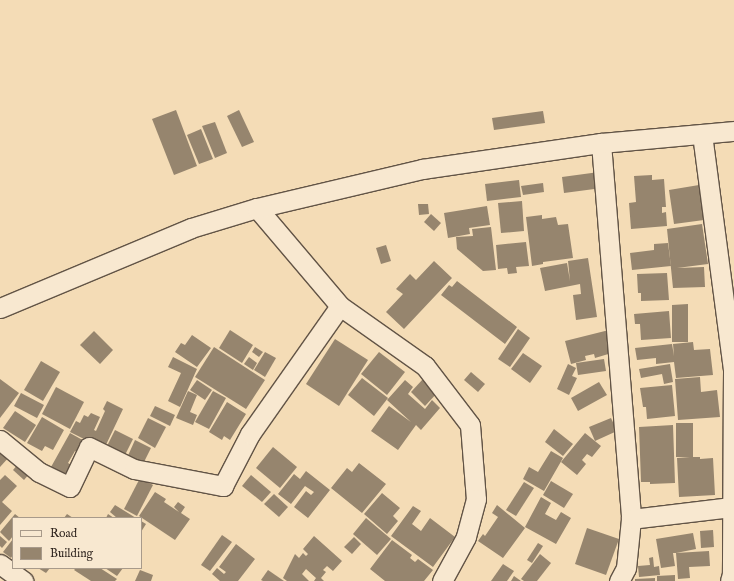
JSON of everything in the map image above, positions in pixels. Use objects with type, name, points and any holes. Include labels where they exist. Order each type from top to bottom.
[{"type":"street","points":[[0,308],[191,228],[257,208],[422,169],[601,143],[734,131]]},
{"type":"street","points":[[702,134],[733,371],[732,574],[730,581]]},
{"type":"street","points":[[601,143],[631,519],[626,568],[619,581]]},
{"type":"street","points":[[257,208],[340,306],[425,366],[470,425],[476,499],[466,537],[442,581]]},
{"type":"street","points":[[0,440],[39,472],[70,487],[89,447],[134,469],[223,486],[250,434],[340,306]]},
{"type":"street","points":[[631,519],[732,507]]},
{"type":"street","points":[[0,564],[23,581]]},
{"type":"building","points":[[176,110],[197,166],[174,175],[152,119]]},
{"type":"building","points":[[239,110],[254,142],[242,147],[227,116]]},
{"type":"building","points":[[543,111],[545,123],[494,130],[492,118]]},
{"type":"building","points":[[215,122],[227,153],[215,158],[202,126]]},
{"type":"building","points":[[201,129],[213,159],[199,164],[187,135]]},
{"type":"building","points":[[599,172],[602,188],[564,193],[562,177]]},
{"type":"building","points":[[652,175],[652,180],[664,179],[666,207],[662,207],[662,213],[666,212],[667,226],[631,229],[629,203],[636,202],[634,176]]},
{"type":"building","points":[[519,180],[521,197],[487,201],[485,184]]},
{"type":"building","points":[[543,183],[544,192],[523,195],[521,186]]},
{"type":"building","points":[[699,185],[704,220],[674,224],[669,190]]},
{"type":"building","points":[[522,201],[524,231],[501,233],[498,203]]},
{"type":"building","points":[[418,204],[428,204],[429,214],[419,215]]},
{"type":"building","points":[[487,206],[490,225],[469,228],[470,234],[448,238],[444,213]]},
{"type":"building","points":[[431,214],[441,223],[434,231],[424,222]]},
{"type":"building","points":[[542,215],[542,219],[556,217],[558,225],[568,224],[573,258],[543,262],[543,264],[532,266],[526,217]]},
{"type":"building","points":[[702,224],[708,264],[677,268],[704,267],[705,287],[673,288],[667,229]]},
{"type":"building","points":[[491,227],[496,270],[483,271],[457,249],[456,237],[473,236],[472,229]]},
{"type":"building","points":[[526,242],[529,266],[516,267],[517,273],[508,274],[507,268],[498,269],[496,245]]},
{"type":"building","points":[[668,243],[671,266],[632,270],[630,253],[654,250],[654,244]]},
{"type":"building","points":[[386,245],[391,261],[381,264],[376,248]]},
{"type":"building","points":[[588,258],[597,317],[576,320],[573,295],[581,294],[580,284],[545,291],[540,268],[567,263],[570,281],[568,261]]},
{"type":"building","points":[[434,261],[452,278],[404,329],[386,312],[403,294],[396,289],[410,274],[416,280]]},
{"type":"building","points":[[667,273],[669,300],[641,301],[641,293],[638,293],[637,274]]},
{"type":"building","points":[[457,281],[517,327],[505,344],[441,295],[449,285],[452,287]]},
{"type":"building","points":[[688,304],[688,342],[672,342],[672,305]]},
{"type":"building","points":[[669,311],[671,338],[641,340],[640,324],[635,324],[634,314]]},
{"type":"building","points":[[518,329],[530,338],[510,367],[498,359]]},
{"type":"building","points":[[230,330],[253,345],[242,363],[219,348]]},
{"type":"building","points":[[609,330],[615,352],[595,358],[594,354],[585,356],[586,360],[571,364],[565,341]]},
{"type":"building","points":[[94,331],[113,350],[100,364],[80,345]]},
{"type":"building","points":[[192,335],[211,348],[197,367],[175,352],[181,343],[185,345]]},
{"type":"building","points":[[335,339],[368,360],[339,406],[306,384]]},
{"type":"building","points":[[693,342],[694,350],[710,349],[713,375],[676,378],[674,362],[656,364],[656,358],[637,360],[635,348],[672,344],[674,356],[673,344]]},
{"type":"building","points":[[214,347],[265,380],[246,409],[195,377]]},
{"type":"building","points":[[255,347],[263,352],[259,357],[252,352]]},
{"type":"building","points":[[265,352],[276,358],[265,377],[254,370]]},
{"type":"building","points":[[379,352],[405,372],[387,395],[361,374]]},
{"type":"building","points":[[523,353],[542,366],[530,383],[511,369]]},
{"type":"building","points":[[173,357],[197,369],[180,407],[168,401],[181,373],[168,367]]},
{"type":"building","points":[[249,357],[257,363],[253,370],[244,364]]},
{"type":"building","points":[[604,359],[606,371],[578,375],[576,363]]},
{"type":"building","points":[[41,361],[60,372],[43,401],[24,390]]},
{"type":"building","points":[[568,364],[576,368],[572,376],[577,378],[569,395],[557,389]]},
{"type":"building","points":[[670,364],[673,382],[664,384],[662,374],[641,378],[639,369]]},
{"type":"building","points":[[471,372],[485,384],[478,392],[464,380]]},
{"type":"building","points":[[700,377],[701,392],[717,390],[720,417],[678,420],[675,379]]},
{"type":"building","points":[[362,378],[388,398],[374,416],[348,395]]},
{"type":"building","points":[[0,379],[19,393],[0,418]]},
{"type":"building","points":[[423,379],[438,392],[425,406],[411,392]]},
{"type":"building","points":[[197,380],[212,390],[205,400],[190,390]]},
{"type":"building","points":[[405,380],[413,387],[408,394],[425,409],[432,400],[440,408],[421,430],[416,425],[398,450],[371,431],[389,406],[411,422],[387,400]]},
{"type":"building","points":[[599,382],[607,395],[578,411],[571,398]]},
{"type":"building","points":[[672,385],[675,416],[647,419],[646,407],[643,407],[640,388]]},
{"type":"building","points":[[56,387],[84,402],[70,429],[42,414]]},
{"type":"building","points":[[188,391],[197,395],[190,412],[197,415],[193,425],[176,418]]},
{"type":"building","points":[[213,391],[226,398],[209,429],[195,422]]},
{"type":"building","points":[[21,393],[44,405],[37,418],[14,406]]},
{"type":"building","points":[[107,401],[123,409],[104,449],[70,432],[76,421],[80,423],[84,415],[88,417],[91,413],[100,417],[94,430],[96,431],[105,411],[103,409]]},
{"type":"building","points":[[227,402],[246,414],[230,440],[224,436],[222,440],[209,432]]},
{"type":"building","points":[[155,406],[175,415],[170,426],[150,416]]},
{"type":"building","points":[[15,411],[36,425],[25,442],[3,428]]},
{"type":"building","points":[[42,417],[64,430],[53,450],[45,446],[42,451],[27,443]]},
{"type":"building","points":[[148,418],[166,427],[155,448],[138,438]]},
{"type":"building","points":[[611,418],[617,431],[595,441],[589,427]]},
{"type":"building","points":[[676,423],[693,423],[693,457],[700,457],[700,459],[713,458],[715,495],[679,497],[677,458],[690,457],[676,457]]},
{"type":"building","points":[[673,425],[675,483],[650,484],[650,482],[641,482],[639,427]]},
{"type":"building","points":[[554,429],[573,444],[563,456],[545,442]]},
{"type":"building","points":[[115,430],[133,439],[123,459],[105,450]]},
{"type":"building","points":[[70,433],[88,443],[81,455],[75,451],[68,463],[75,467],[69,477],[51,467]]},
{"type":"building","points":[[585,433],[601,446],[592,457],[587,454],[582,460],[586,464],[577,475],[561,462]]},
{"type":"building","points":[[135,440],[151,448],[141,468],[126,460]]},
{"type":"building","points":[[0,446],[10,456],[0,467]]},
{"type":"building","points":[[273,447],[297,467],[280,488],[256,468]]},
{"type":"building","points":[[551,451],[563,458],[544,491],[523,479],[529,467],[538,472]]},
{"type":"building","points":[[19,463],[30,473],[24,480],[13,470]]},
{"type":"building","points":[[359,463],[386,484],[362,513],[331,488],[347,468],[352,472]]},
{"type":"building","points":[[306,471],[330,490],[308,518],[294,507],[306,491],[311,495],[314,492],[305,486],[291,504],[278,494],[294,474],[300,479]]},
{"type":"building","points":[[5,475],[17,486],[2,502],[12,511],[0,525],[0,480]]},
{"type":"building","points":[[251,475],[271,492],[262,502],[242,486]]},
{"type":"building","points":[[140,478],[153,485],[137,516],[124,509]]},
{"type":"building","points":[[551,481],[573,494],[564,508],[543,495]]},
{"type":"building","points":[[524,482],[534,488],[516,516],[506,510]]},
{"type":"building","points":[[155,492],[166,499],[164,502],[179,512],[174,507],[178,502],[185,507],[181,513],[190,519],[175,540],[139,516]]},
{"type":"building","points":[[382,493],[400,508],[393,516],[398,521],[387,534],[364,514]]},
{"type":"building","points":[[274,494],[288,507],[279,517],[264,504]]},
{"type":"building","points":[[541,497],[551,503],[545,514],[556,520],[561,512],[571,518],[556,544],[525,527]]},
{"type":"building","points":[[115,505],[134,517],[116,517],[110,512]]},
{"type":"building","points":[[497,505],[525,528],[503,558],[478,541],[483,534],[485,536],[498,517],[492,513]]},
{"type":"building","points":[[413,506],[421,511],[412,524],[421,531],[430,518],[455,537],[433,567],[391,536]]},
{"type":"building","points":[[67,514],[72,517],[65,517]]},
{"type":"building","points":[[12,518],[12,537],[9,541],[0,532]]},
{"type":"building","points":[[366,518],[391,539],[377,555],[353,534]]},
{"type":"building","points":[[142,522],[146,524],[142,530]]},
{"type":"building","points":[[587,528],[619,539],[606,575],[575,564]]},
{"type":"building","points":[[713,530],[714,547],[701,548],[700,531]]},
{"type":"building","points":[[693,533],[696,549],[673,553],[675,566],[661,568],[656,539]]},
{"type":"building","points":[[222,535],[232,542],[210,571],[201,565]]},
{"type":"building","points":[[0,536],[7,542],[2,548],[0,546]]},
{"type":"building","points":[[314,536],[342,561],[333,571],[327,566],[323,570],[326,572],[321,578],[324,581],[314,581],[316,578],[306,569],[302,574],[309,581],[287,581],[283,578],[295,554],[299,558],[303,553],[306,556],[308,554],[303,549]]},
{"type":"building","points":[[354,537],[361,544],[352,554],[344,547]]},
{"type":"building","points":[[12,540],[11,558],[3,552]]},
{"type":"building","points":[[392,540],[412,555],[410,558],[415,562],[418,559],[433,570],[424,581],[385,581],[370,569]]},
{"type":"building","points":[[538,543],[543,546],[532,563],[527,560]]},
{"type":"building","points":[[236,544],[255,559],[238,581],[220,581],[212,574],[217,568],[224,574],[226,572],[219,567]]},
{"type":"building","points":[[709,551],[710,566],[689,567],[690,578],[678,579],[676,553]]},
{"type":"building","points":[[540,554],[551,563],[537,581],[524,581],[521,579]]},
{"type":"building","points":[[653,557],[654,567],[659,566],[660,575],[639,577],[638,566],[650,565],[649,558]]},
{"type":"building","points":[[503,564],[514,571],[507,581],[491,581]]},
{"type":"building","points":[[40,569],[49,569],[46,573]]},
{"type":"building","points":[[102,569],[117,579],[115,581],[91,581],[74,570]]},
{"type":"building","points":[[106,569],[122,569],[117,576]]},
{"type":"building","points":[[140,570],[153,575],[151,581],[135,581]]},
{"type":"building","points":[[268,570],[284,581],[261,580]]},
{"type":"building","points":[[675,575],[675,581],[657,581],[657,576]]},
{"type":"building","points":[[514,576],[521,581],[511,581]]},
{"type":"building","points":[[655,578],[655,581],[635,581],[635,579]]}]
